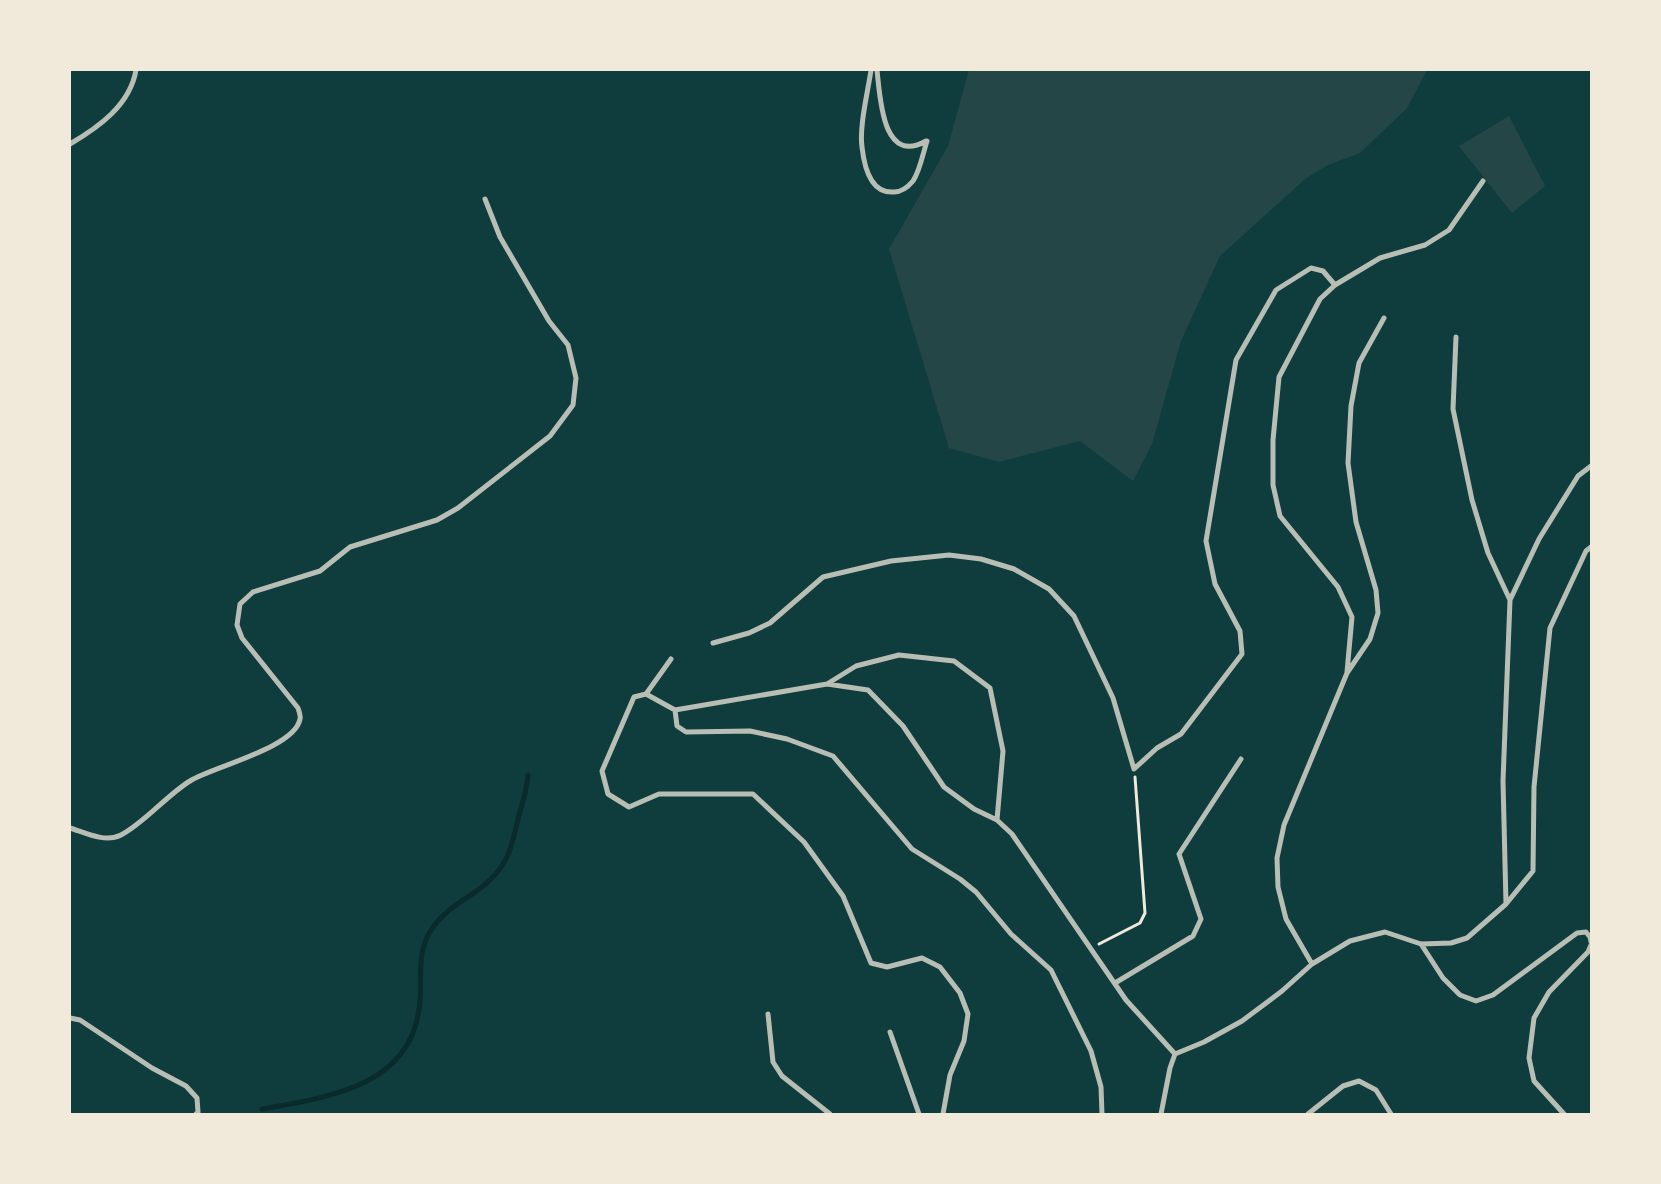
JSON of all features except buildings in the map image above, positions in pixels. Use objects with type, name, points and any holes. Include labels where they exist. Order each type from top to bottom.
[{"type":"street","points":[[70,144],[89,133],[120,106],[134,81],[136,70]]},
{"type":"street","points":[[871,70],[861,144],[867,171],[874,185],[888,192],[895,192],[901,191],[914,180],[926,141],[909,147],[902,145],[889,131],[882,114],[878,70]]},
{"type":"street","points":[[1347,673],[1352,617],[1338,587],[1280,516],[1274,485],[1273,440],[1279,377],[1320,299],[1335,285],[1380,258],[1425,244],[1449,230],[1484,181]]},
{"type":"street","points":[[70,828],[105,839],[121,835],[191,780],[231,766],[276,743],[295,729],[300,718],[298,708],[242,638],[237,625],[240,604],[253,592],[320,571],[350,547],[437,520],[451,512],[550,436],[573,405],[576,378],[568,345],[549,321],[500,238],[485,199]]},
{"type":"street","points":[[713,644],[749,633],[770,623],[823,577],[891,561],[949,555],[981,559],[1014,569],[1049,589],[1074,616],[1113,698],[1134,769],[1157,748],[1182,734],[1242,654],[1240,632],[1216,584],[1206,540],[1236,360],[1276,290],[1311,268],[1323,271],[1335,285]]},
{"type":"street","points":[[1312,964],[1286,919],[1278,887],[1277,858],[1284,825],[1347,673],[1370,638],[1378,613],[1376,590],[1356,522],[1348,463],[1351,406],[1359,364],[1384,318]]},
{"type":"street","points":[[1456,337],[1453,409],[1470,491],[1488,553],[1510,600]]},
{"type":"street","points":[[1506,904],[1503,782],[1510,600],[1539,539],[1578,476],[1591,466]]},
{"type":"street","points":[[1161,1114],[1170,1068],[1175,1054],[1204,1042],[1242,1021],[1282,991],[1312,964],[1350,941],[1385,932],[1421,944],[1450,943],[1466,938],[1506,904],[1533,871],[1534,787],[1550,628],[1586,550],[1591,547]]},
{"type":"street","points":[[827,684],[856,666],[899,655],[954,661],[990,688],[1003,751],[997,820]]},
{"type":"street","points":[[671,659],[646,694],[634,697],[602,771],[608,794],[629,807],[659,794],[753,794],[804,842],[843,896],[871,962],[887,967],[922,958],[940,967],[960,994],[968,1014],[964,1041],[950,1075],[943,1114]]},
{"type":"street","points":[[646,694],[675,710],[827,684],[868,690],[903,726],[944,787],[974,809],[997,820],[1012,834],[1126,1000],[1175,1054]]},
{"type":"street","points":[[675,710],[677,726],[686,732],[750,731],[787,739],[833,756],[912,849],[960,878],[976,892],[1012,934],[1051,970],[1092,1051],[1101,1087],[1102,1114]]},
{"type":"street","points":[[1115,983],[1192,936],[1201,918],[1179,854],[1241,759]]},
{"type":"street","points":[[1421,944],[1443,978],[1454,990],[1460,995],[1476,1001],[1493,995],[1576,933],[1586,932],[1590,937],[1591,943],[1588,952],[1549,992],[1534,1018],[1529,1058],[1534,1082],[1564,1114]]},
{"type":"street","points":[[768,1014],[773,1062],[782,1076],[830,1114]]},
{"type":"street","points":[[70,1018],[80,1020],[152,1068],[186,1086],[197,1098],[198,1112],[196,1114]]},
{"type":"street","points":[[890,1032],[919,1114]]},
{"type":"street","points":[[1308,1114],[1343,1086],[1359,1081],[1376,1090],[1390,1114]]},
{"type":"path","points":[[1091,948],[1140,923],[1145,913],[1134,769]]},
{"type":"shaded area","points":[[969,70],[1427,70],[1407,108],[1360,153],[1328,165],[1305,179],[1220,256],[1181,341],[1152,444],[1133,481],[1080,441],[999,462],[949,448],[889,249],[948,146]]},
{"type":"shaded area","points":[[1509,116],[1545,186],[1512,213],[1459,146]]},
{"type":"waterway","points":[[262,1109],[341,1092],[365,1082],[386,1069],[403,1052],[415,1029],[420,1000],[422,954],[428,936],[444,915],[482,887],[502,866],[510,851],[528,775]]}]
